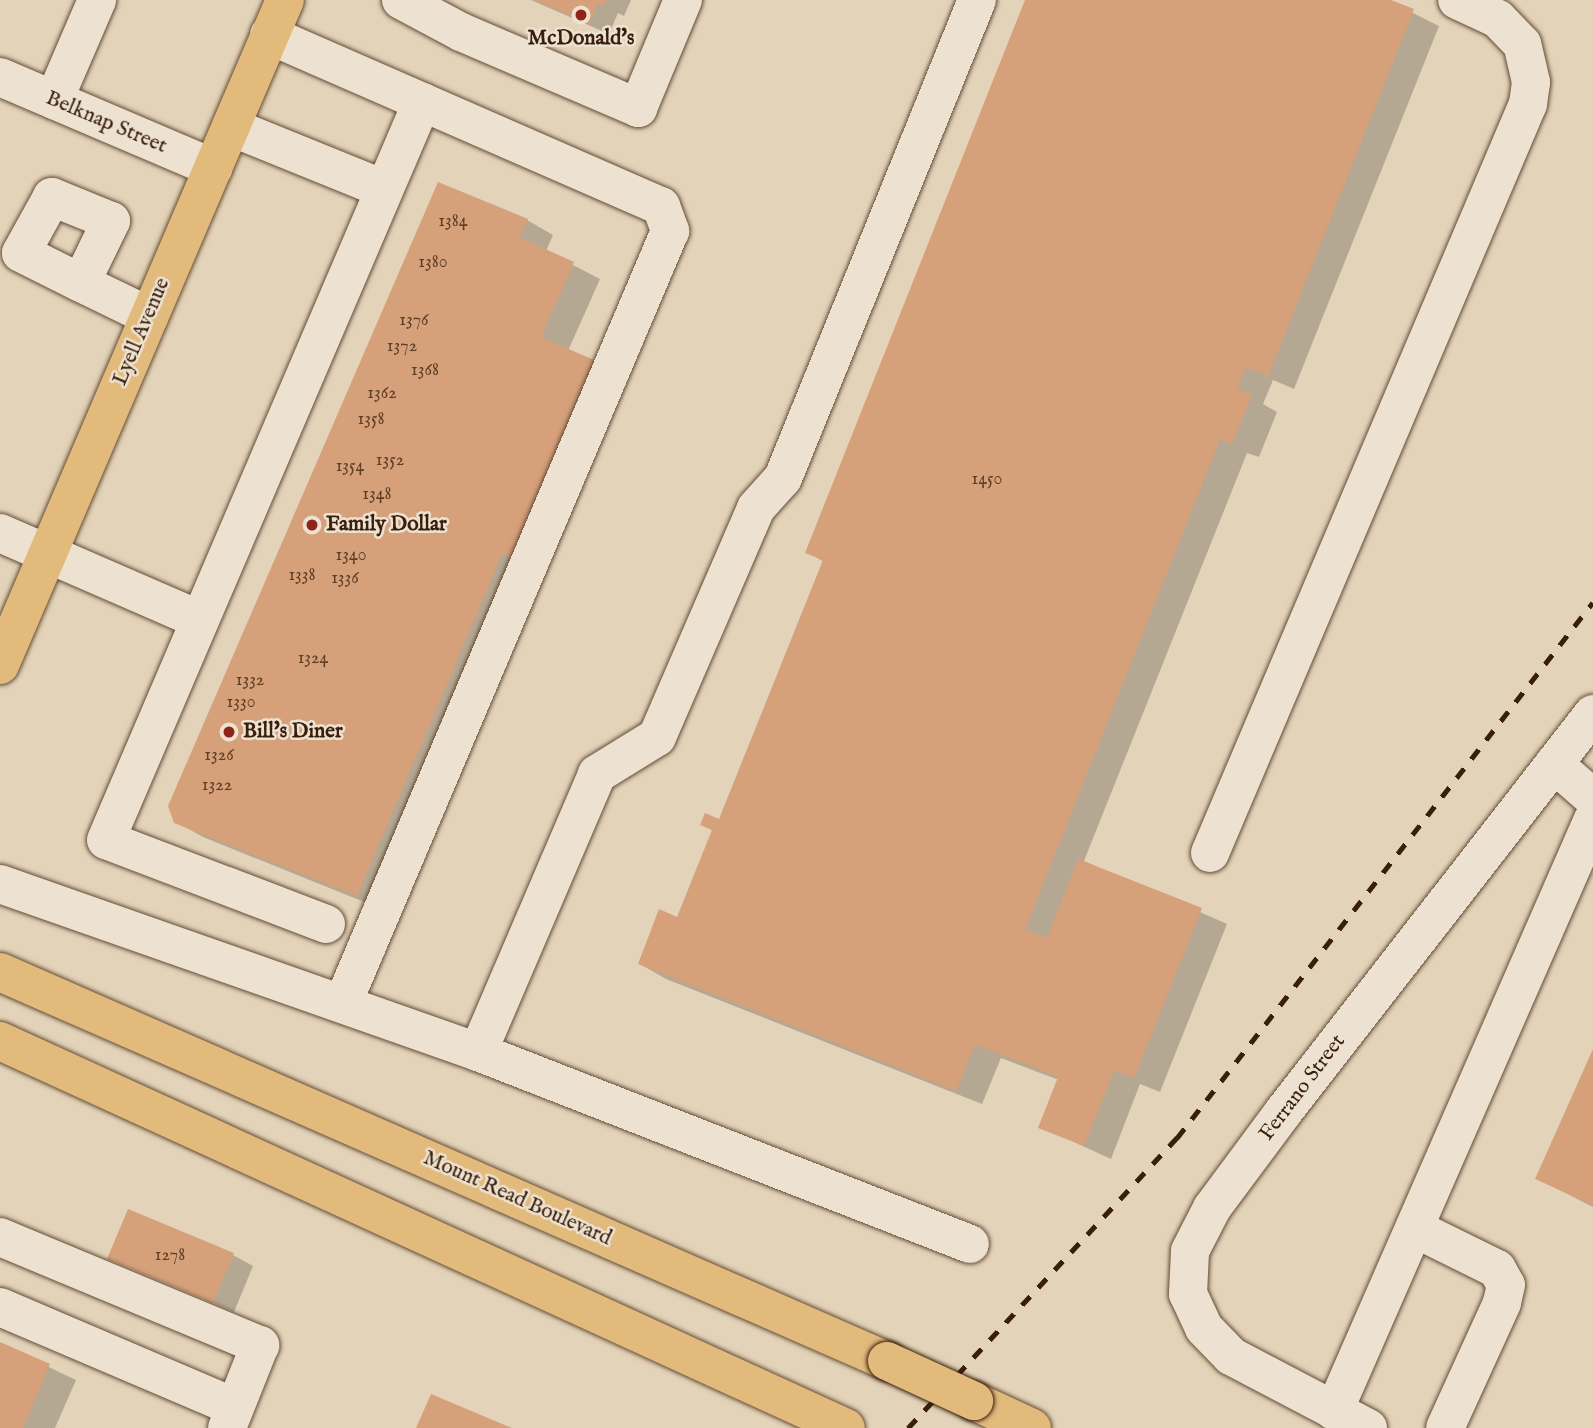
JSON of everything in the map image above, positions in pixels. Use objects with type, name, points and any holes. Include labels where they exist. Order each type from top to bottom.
[{"type":"main road","name":"Lyell Avenue","points":[[0,665],[285,0]]},
{"type":"main road","name":"Mount Read Boulevard","points":[[0,972],[887,1361],[1032,1428]]},
{"type":"main road","points":[[0,1041],[836,1424]]},
{"type":"street","points":[[54,100],[97,0]]},
{"type":"street","points":[[401,0],[461,32],[638,108],[683,0]]},
{"type":"street","points":[[478,1052],[597,774],[657,737],[756,508],[783,478],[977,0]]},
{"type":"street","points":[[1210,853],[1528,104],[1529,61],[1518,37],[1498,19],[1457,0]]},
{"type":"street","points":[[270,36],[662,206],[670,231],[343,1003]]},
{"type":"street","name":"Belknap Street","points":[[0,78],[213,168]]},
{"type":"street","points":[[326,924],[106,840],[422,102]]},
{"type":"street","points":[[231,127],[384,189]]},
{"type":"street","points":[[81,283],[149,316]]},
{"type":"street","points":[[0,533],[200,620]]},
{"type":"street","name":"Ferrano Street","points":[[1368,1428],[1231,1356],[1204,1328],[1188,1294],[1190,1251],[1212,1208],[1284,1111],[1593,714]]},
{"type":"street","points":[[1554,764],[1593,798]]},
{"type":"street","points":[[1334,1411],[1593,820]]},
{"type":"street","points":[[0,884],[478,1052],[970,1244]]},
{"type":"street","points":[[1416,1229],[1497,1269],[1506,1285],[1445,1428]]},
{"type":"street","points":[[0,1237],[260,1345],[231,1418],[0,1307]]},
{"type":"building","name":"McDonald's","points":[[534,0],[606,0],[604,6],[598,3],[589,24]]},
{"type":"building","points":[[1025,0],[1391,0],[1414,9],[1268,376],[1246,367],[1237,389],[1252,395],[1232,444],[1220,439],[1025,930],[1047,938],[1078,859],[1202,908],[1134,1078],[1114,1070],[1084,1146],[1038,1128],[1058,1077],[975,1044],[956,1091],[638,964],[659,909],[677,917],[712,830],[700,825],[705,813],[719,819],[823,560],[805,553]]},
{"type":"building","points":[[438,182],[528,219],[519,237],[574,262],[541,337],[601,363],[516,560],[502,554],[357,896],[174,823],[168,806]]},
{"type":"building","points":[[1593,1049],[1593,1205],[1535,1179]]},
{"type":"building","points":[[128,1209],[234,1253],[213,1303],[107,1259]]},
{"type":"building","points":[[0,1342],[50,1364],[23,1428],[0,1428]]},
{"type":"building","points":[[431,1394],[512,1428],[416,1428]]},
{"type":"railway","points":[[908,1428],[1177,1138],[1593,602]]},
{"type":"place","name":"McDonald's","points":[[581,15]]},
{"type":"place","name":"Family Dollar","points":[[312,525]]},
{"type":"place","name":"Bill's Diner","points":[[229,732]]}]
